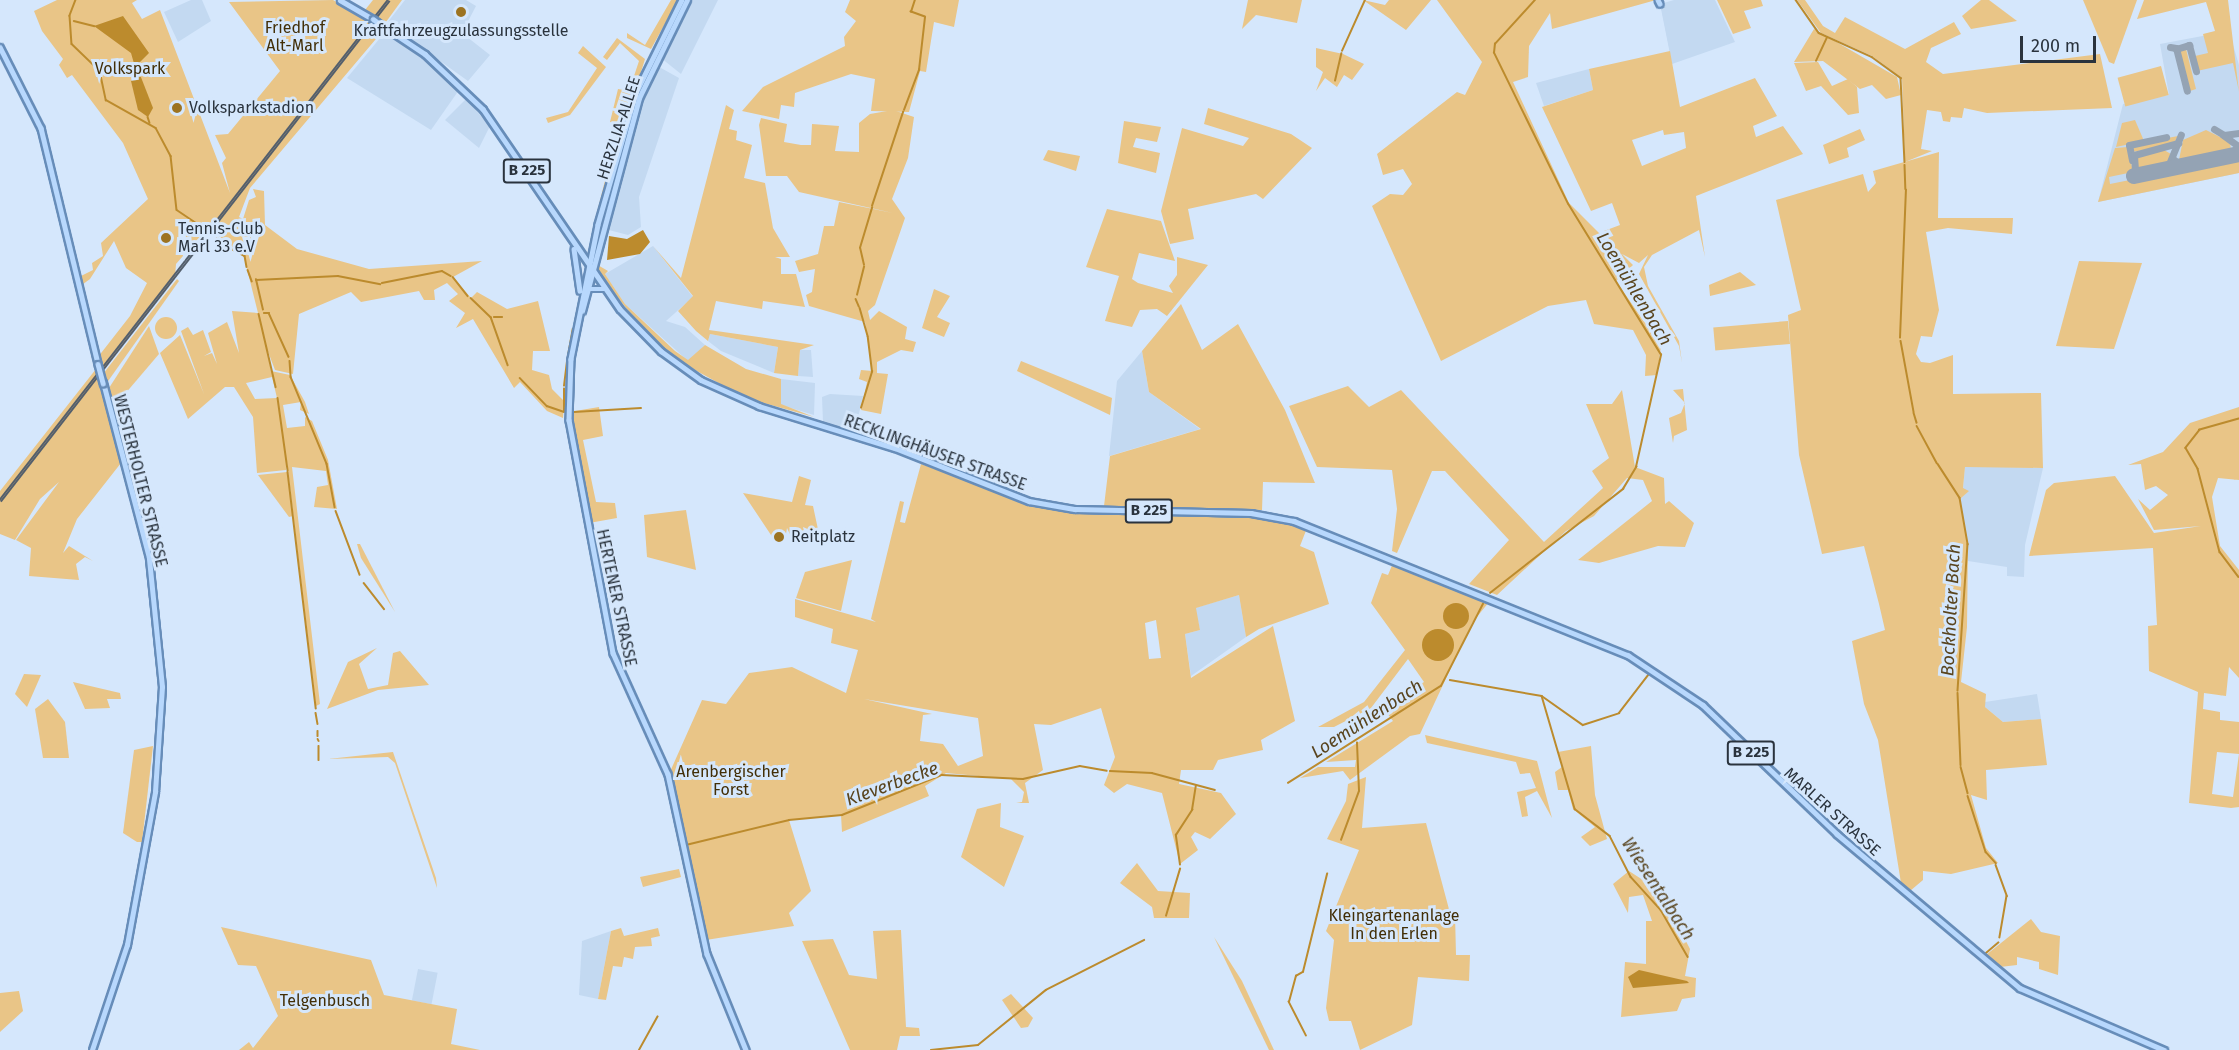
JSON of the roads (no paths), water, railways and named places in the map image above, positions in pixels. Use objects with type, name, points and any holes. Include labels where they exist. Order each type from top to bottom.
[{"type":"main road","name":"RECKLINGHÄUSER STRASSE","points":[[340,0],[375,20],[466,90],[515,153],[572,244],[605,290],[661,351],[718,389],[895,448],[1005,493],[1075,509],[1280,517],[1493,600]]},
{"type":"main road","name":"HERZLIA-ALLEE","points":[[589,267],[592,246],[636,93],[682,0]]},
{"type":"main road","name":"HERZLIA-ALLEE","points":[[589,267],[639,98],[687,0]]},
{"type":"main road","name":"WESTERHOLTER STRASSE","points":[[0,47],[41,128],[98,364],[142,524],[161,655],[155,792],[118,984],[92,1050]]},
{"type":"main road","points":[[572,244],[580,300]]},
{"type":"main road","points":[[577,250],[586,253],[592,246]]},
{"type":"main road","name":"HERTENER STRASSE","points":[[579,319],[587,292],[589,267]]},
{"type":"main road","name":"HERTENER STRASSE","points":[[589,267],[580,300],[569,420],[608,628],[621,678],[668,774],[704,943],[746,1050]]},
{"type":"main road","points":[[587,292],[594,285],[605,290]]},
{"type":"main road","name":"MARLER STRASSE","points":[[1493,600],[1628,655],[1686,691],[1870,863],[2012,982],[2055,1005],[2164,1050]]},
{"type":"waterway","points":[[76,0],[70,16],[72,44],[100,71],[106,100],[156,128],[171,156],[177,210],[205,229]]},
{"type":"waterway","points":[[904,110],[919,70],[925,17],[911,12],[915,0]]},
{"type":"waterway","points":[[1342,51],[1365,0]]},
{"type":"waterway","name":"Loemühlenbach","points":[[1490,593],[1623,489],[1636,467],[1661,355],[1568,204],[1494,53],[1495,44],[1535,0]]},
{"type":"waterway","name":"Bockholter Bach","points":[[1796,0],[1819,33],[1872,57],[1901,78],[1905,162]]},
{"type":"waterway","points":[[74,21],[94,26]]},
{"type":"waterway","points":[[1816,61],[1827,37]]},
{"type":"waterway","points":[[1335,81],[1341,54]]},
{"type":"waterway","points":[[872,206],[903,112]]},
{"type":"waterway","points":[[148,117],[150,123]]},
{"type":"waterway","name":"Bockholter Bach","points":[[1905,165],[1906,189]]},
{"type":"waterway","name":"Bockholter Bach","points":[[1900,338],[1906,190]]},
{"type":"waterway","points":[[864,265],[860,248],[872,208]]},
{"type":"waterway","points":[[214,233],[224,245]]},
{"type":"waterway","points":[[226,246],[245,256],[247,267]]},
{"type":"waterway","points":[[857,295],[864,267]]},
{"type":"waterway","points":[[248,270],[252,281]]},
{"type":"waterway","points":[[382,283],[442,271],[451,276]]},
{"type":"waterway","points":[[263,310],[256,280],[338,276],[380,284]]},
{"type":"waterway","points":[[453,277],[468,296]]},
{"type":"waterway","points":[[471,298],[491,317],[508,365]]},
{"type":"waterway","points":[[856,299],[859,306]]},
{"type":"waterway","points":[[860,308],[868,336]]},
{"type":"waterway","points":[[264,313],[269,313],[289,357]]},
{"type":"waterway","points":[[259,314],[276,387]]},
{"type":"waterway","points":[[494,317],[502,317]]},
{"type":"waterway","points":[[568,356],[573,329]]},
{"type":"waterway","points":[[861,408],[872,372],[868,337]]},
{"type":"waterway","name":"Bockholter Bach","points":[[1901,341],[1914,412]]},
{"type":"waterway","points":[[564,386],[567,360]]},
{"type":"waterway","points":[[290,361],[291,377],[327,464],[335,507]]},
{"type":"waterway","points":[[520,378],[547,406],[564,412],[564,389]]},
{"type":"waterway","points":[[278,398],[288,470]]},
{"type":"waterway","points":[[574,412],[641,408]]},
{"type":"waterway","name":"Bockholter Bach","points":[[1914,413],[1917,423]]},
{"type":"waterway","points":[[2239,419],[2200,430],[2186,448],[2198,469],[2220,552],[2239,577]]},
{"type":"waterway","name":"Bockholter Bach","points":[[1917,426],[1937,463]]},
{"type":"waterway","name":"Bockholter Bach","points":[[1938,464],[1960,498],[1968,544],[1958,691]]},
{"type":"waterway","points":[[288,472],[316,708]]},
{"type":"waterway","points":[[336,511],[360,575]]},
{"type":"waterway","points":[[364,583],[384,609]]},
{"type":"waterway","name":"Loemühlenbach","points":[[1288,783],[1441,686],[1483,604]]},
{"type":"waterway","points":[[1542,696],[1583,725],[1619,713],[1649,674]]},
{"type":"waterway","name":"Wiesentalbach","points":[[1450,680],[1542,696],[1575,809],[1610,836],[1631,877],[1661,910],[1688,957]]},
{"type":"waterway","name":"Bockholter Bach","points":[[1958,693],[1961,765]]},
{"type":"waterway","points":[[316,713],[318,724]]},
{"type":"waterway","points":[[318,731],[318,736]]},
{"type":"waterway","points":[[1341,840],[1359,791],[1357,743]]},
{"type":"waterway","points":[[319,746],[319,760]]},
{"type":"waterway","name":"Kleverbecke","points":[[686,845],[789,820],[842,815],[942,775],[1023,779],[1080,766],[1107,771]]},
{"type":"waterway","name":"Bockholter Bach","points":[[1961,767],[1968,793]]},
{"type":"waterway","name":"Kleverbecke","points":[[1110,771],[1152,773],[1215,790]]},
{"type":"waterway","name":"Loemühlenbach","points":[[1180,865],[1176,835],[1192,810],[1196,786]]},
{"type":"waterway","name":"Bockholter Bach","points":[[1968,796],[1986,852],[1996,863]]},
{"type":"waterway","name":"Bockholter Bach","points":[[1996,865],[2007,896],[2000,937]]},
{"type":"waterway","name":"Loemühlenbach","points":[[1166,916],[1180,869]]},
{"type":"waterway","points":[[1306,1036],[1289,1002],[1296,976],[1303,972],[1327,874]]},
{"type":"waterway","name":"Loemühlenbach","points":[[931,1050],[978,1045],[1046,990],[1144,940]]},
{"type":"waterway","name":"Bockholter Bach","points":[[1986,953],[1998,943]]},
{"type":"waterway","points":[[639,1050],[657,1017]]},
{"type":"railway","points":[[0,501],[389,0]]},
{"type":"place","name":"Kraftfahrzeugzulassungsstelle","points":[[461,12]]},
{"type":"place","name":"Volksparkstadion","points":[[177,108]]},
{"type":"place","name":"Tennis-Club Marl 33 e.V","points":[[166,238]]},
{"type":"place","name":"Reitplatz","points":[[779,537]]},
{"type":"park label","name":"Friedhof Alt-Marl","points":[[295,37]]},
{"type":"park label","name":"Volkspark","points":[[130,69]]},
{"type":"park label","name":"Arenbergischer Forst","points":[[731,781]]},
{"type":"park label","name":"Kleingartenanlage In den Erlen","points":[[1394,925]]},
{"type":"park label","name":"Telgenbusch","points":[[325,1001]]}]
